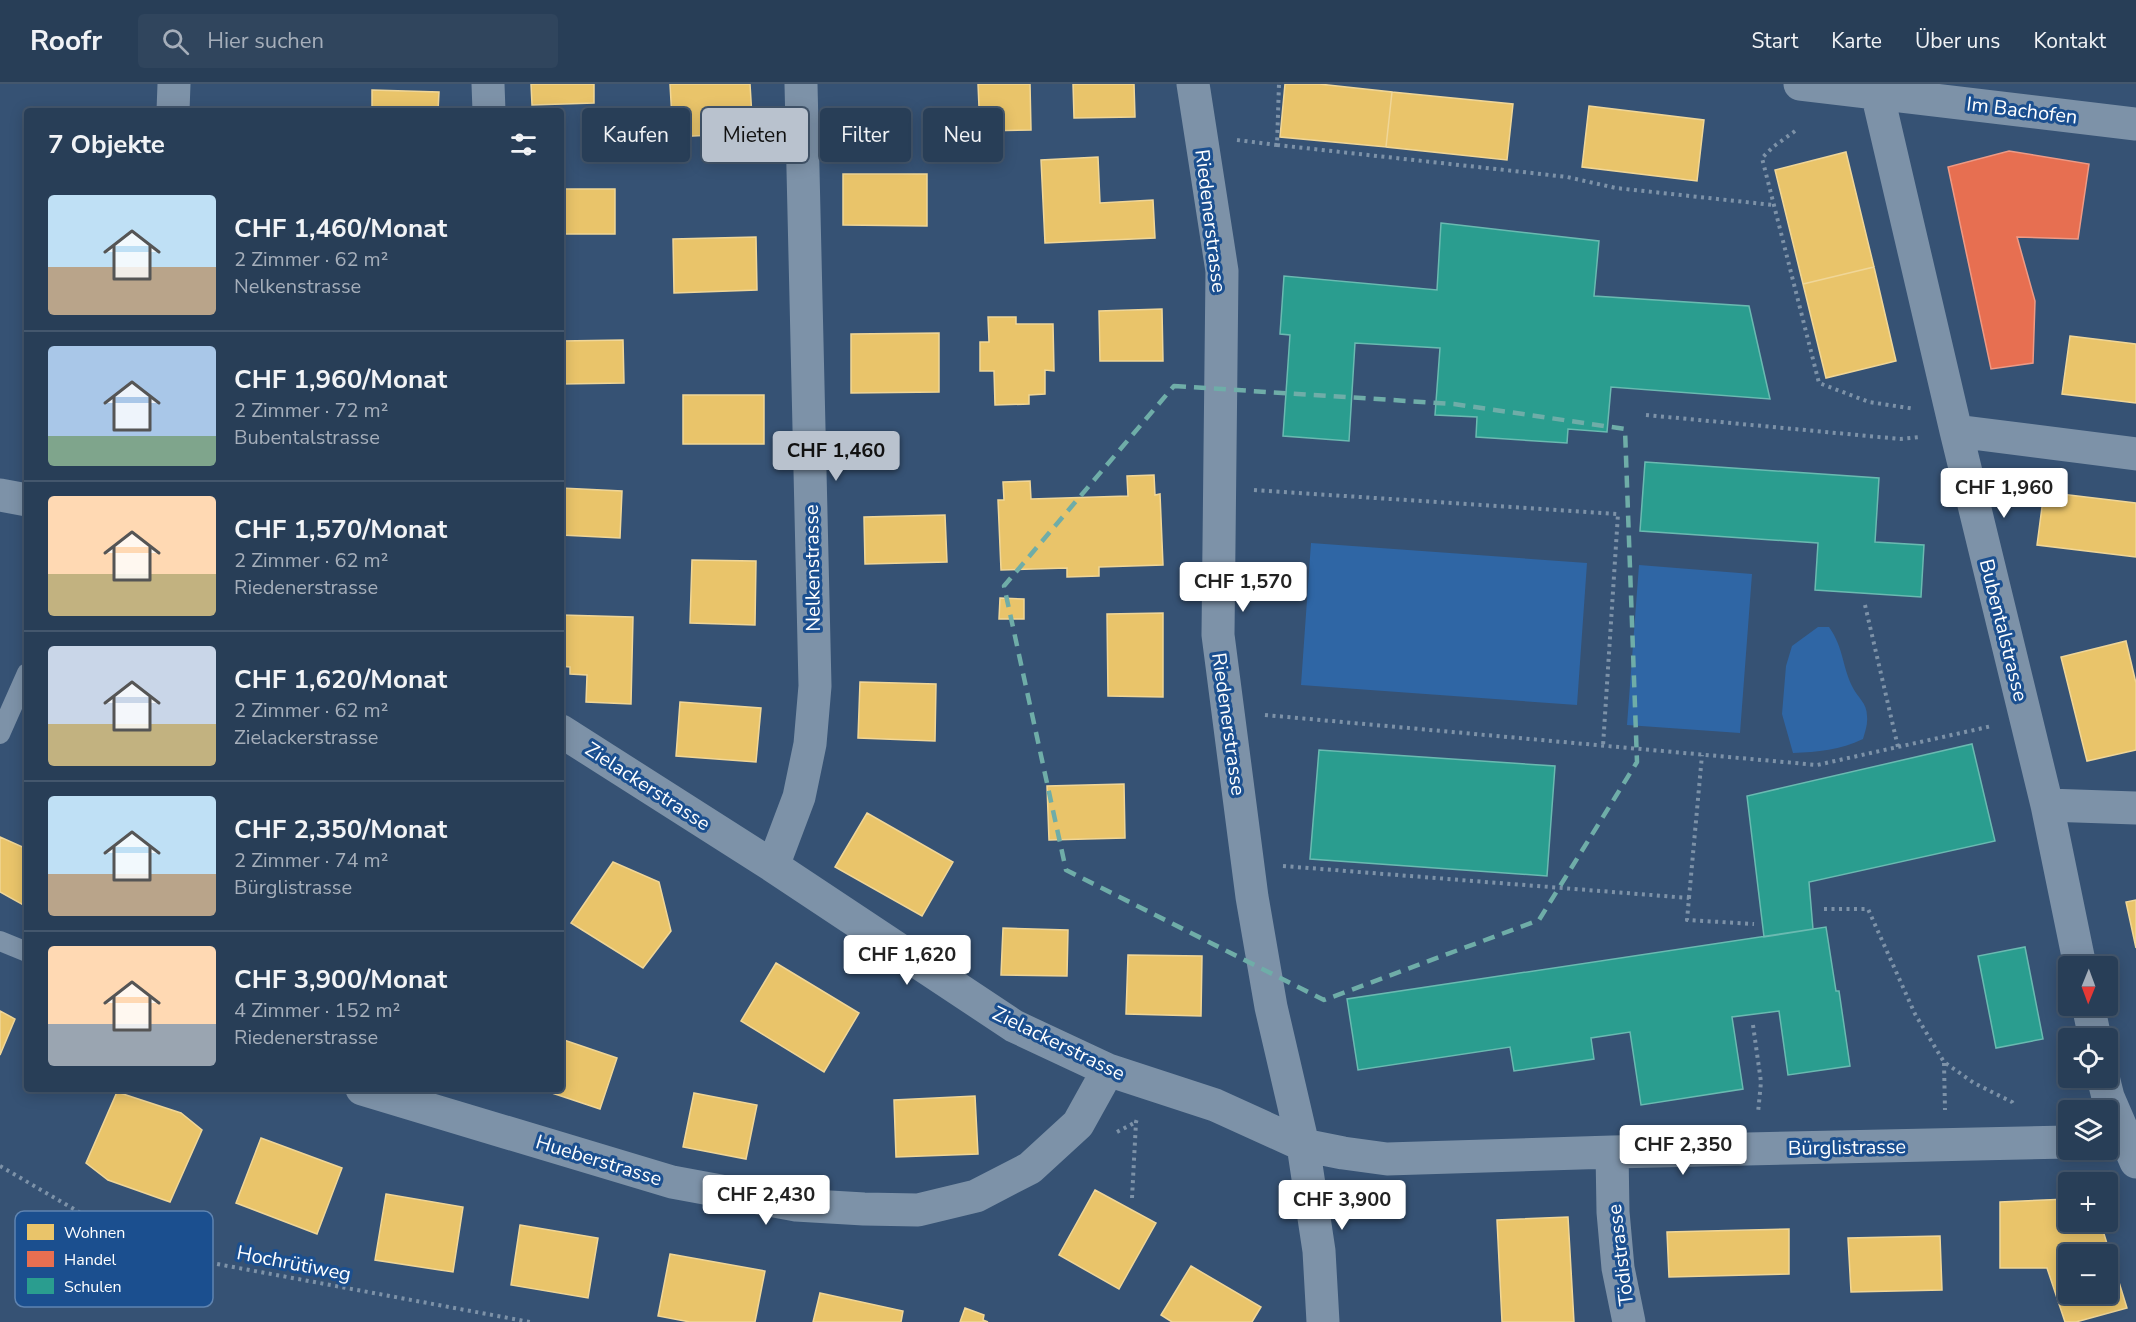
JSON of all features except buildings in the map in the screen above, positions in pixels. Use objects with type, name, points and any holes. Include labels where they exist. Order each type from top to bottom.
[{"type":"street","points":[[173,108],[174,84]]},
{"type":"street","points":[[488,84],[489,108]]},
{"type":"street","name":"Nelkenstrasse","points":[[773,866],[799,797],[810,744],[815,686],[801,84]]},
{"type":"street","name":"Riedenerstrasse","points":[[1193,84],[1222,272],[1218,635],[1254,908],[1271,1007],[1303,1145],[1319,1251],[1323,1322]]},
{"type":"street","name":"Im Bachofen","points":[[1800,84],[1876,89],[2136,124]]},
{"type":"street","name":"Bubentalstrasse","points":[[1876,89],[2047,805],[2078,956]]},
{"type":"street","points":[[1956,431],[2136,454]]},
{"type":"street","points":[[0,495],[24,499]]},
{"type":"street","name":"Zielackerstrasse","points":[[564,732],[773,866],[1014,1026],[1108,1070],[1215,1105],[1303,1145]]},
{"type":"street","points":[[2047,805],[2136,808]]},
{"type":"street","name":"Hueberstrasse","points":[[372,1092],[672,1182],[796,1205],[918,1210],[976,1196],[1030,1168],[1078,1124],[1108,1070]]},
{"type":"street","points":[[2106,1088],[2126,1144]]},
{"type":"street","name":"Bürglistrasse","points":[[1303,1145],[1387,1159],[2058,1142]]},
{"type":"street","name":"Tödistrasse","points":[[1611,1152],[1618,1268],[1629,1322]]},
{"type":"lane","points":[[0,734],[24,680]]},
{"type":"lane","points":[[0,941],[24,951]]},
{"type":"path","points":[[1277,145],[1280,84]]},
{"type":"path","points":[[1795,131],[1762,158],[1820,383],[1869,402],[1916,409]]},
{"type":"path","points":[[1232,140],[1543,174],[1616,188],[1773,205]]},
{"type":"path","points":[[1646,415],[1900,439],[1924,436]]},
{"type":"path","points":[[1244,490],[1618,514],[1603,746]]},
{"type":"path","points":[[1865,605],[1898,747]]},
{"type":"path","points":[[1259,715],[1817,765],[1994,726]]},
{"type":"path","points":[[1702,755],[1687,920],[1754,924]]},
{"type":"path","points":[[1282,866],[1689,898]]},
{"type":"path","points":[[1824,909],[1868,909],[1915,1014],[1944,1062],[1974,1083],[2012,1102],[2016,1107],[2017,1115]]},
{"type":"path","points":[[1753,1025],[1761,1082],[1757,1121]]},
{"type":"path","points":[[1944,1062],[1945,1113]]},
{"type":"path","points":[[1132,1198],[1136,1122]]},
{"type":"path","name":"Hochrütiweg","points":[[0,1166],[77,1211]]},
{"type":"path","name":"Hochrütiweg","points":[[213,1263],[530,1322]]},
{"type":"highlighted area","points":[[1174,386],[1454,404],[1625,429],[1637,762],[1539,920],[1324,1000],[1066,870],[1004,586]]},
{"type":"shaded area","points":[[1311,543],[1587,563],[1577,705],[1301,685]]},
{"type":"shaded area","points":[[1639,565],[1752,574],[1740,733],[1627,725]]},
{"type":"shaded area","points":[[1818,627],[1829,627],[1834,635],[1849,680],[1866,708],[1866,728],[1863,739],[1846,746],[1793,753],[1782,714],[1786,666],[1792,646]]}]
